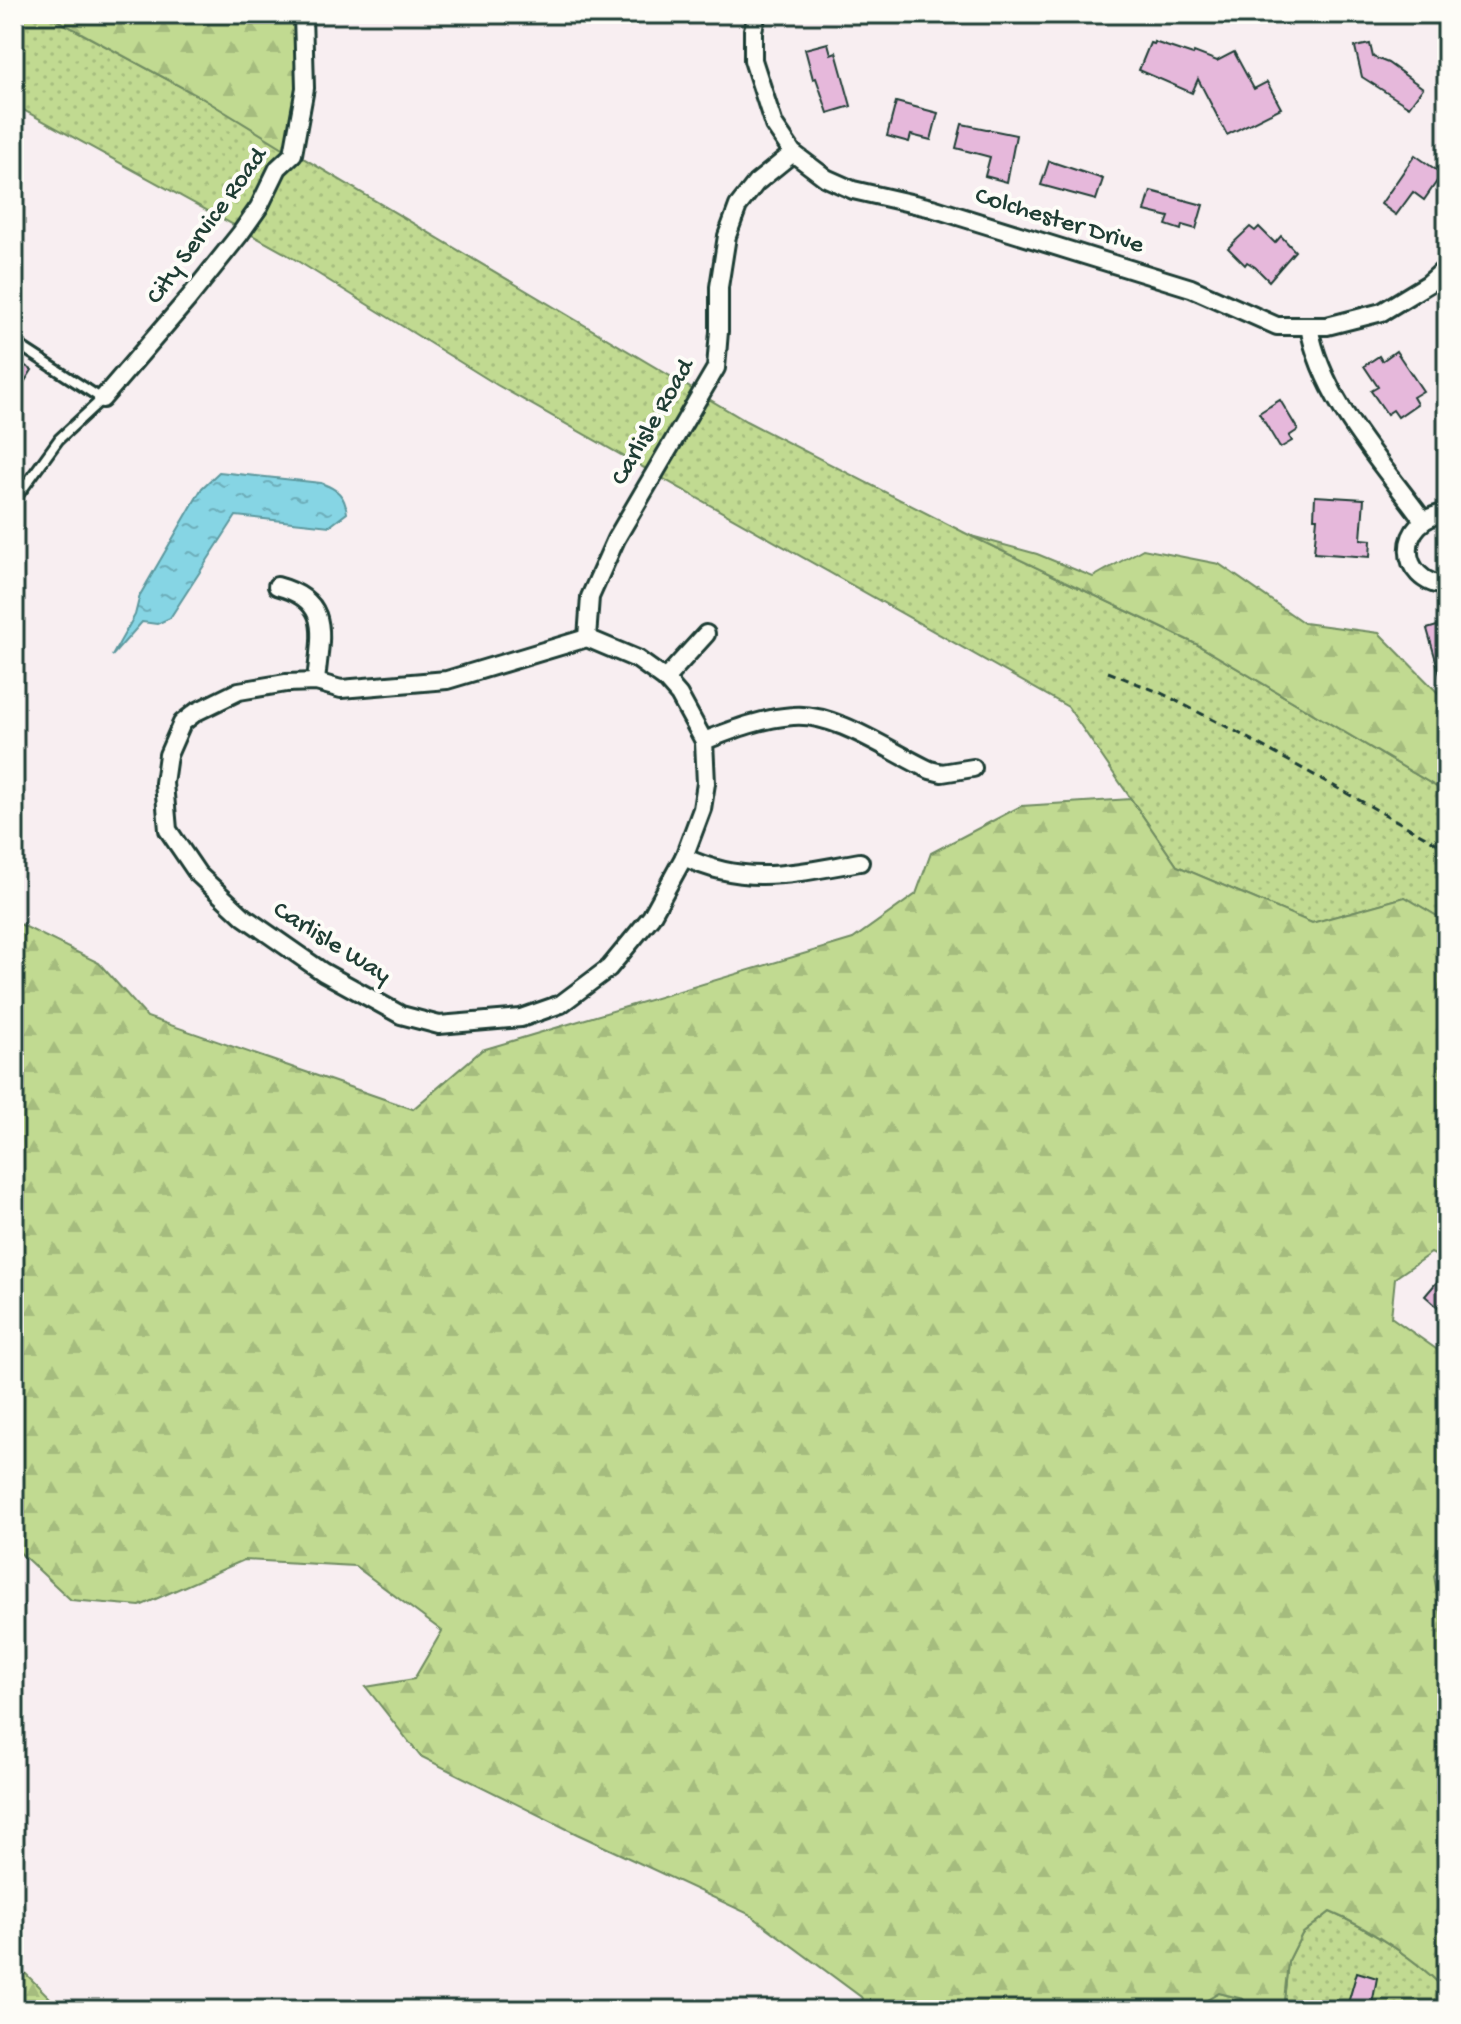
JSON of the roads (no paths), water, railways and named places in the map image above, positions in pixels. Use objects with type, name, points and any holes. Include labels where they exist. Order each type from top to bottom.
[{"type":"street","name":"City Service Road","points":[[102,399],[240,234],[259,207],[278,168],[293,154],[305,88],[303,14]]},
{"type":"street","name":"Colchester Drive","points":[[757,14],[753,30],[753,60],[774,125],[793,153],[826,178],[853,190],[932,208],[1191,288],[1277,326],[1327,326],[1382,312],[1428,284],[1447,267]]},
{"type":"street","name":"Carlisle Road","points":[[587,638],[590,597],[616,539],[716,368],[719,287],[727,236],[738,206],[764,175],[793,153]]},
{"type":"street","points":[[1309,326],[1313,350],[1329,389],[1423,520]]},
{"type":"street","points":[[1447,513],[1423,520],[1410,539],[1410,561],[1424,579],[1447,586]]},
{"type":"street","points":[[277,586],[298,592],[309,600],[317,612],[320,631],[316,682]]},
{"type":"street","points":[[665,679],[706,634]]},
{"type":"street","name":"Carlisle Way","points":[[587,638],[637,659],[665,679],[679,695],[704,741],[706,783],[702,809],[684,857],[651,917],[609,968],[561,1004],[521,1018],[439,1025],[401,1015],[323,972],[244,917],[198,874],[168,830],[164,783],[168,755],[182,723],[196,712],[239,691],[286,683],[316,682],[341,689],[447,680],[587,638]]},
{"type":"street","points":[[704,741],[753,723],[804,716],[839,726],[930,770],[942,773],[973,768]]},
{"type":"street","points":[[684,857],[720,872],[757,876],[860,862]]},
{"type":"lane","points":[[14,342],[102,399],[59,439],[14,501]]},
{"type":"water","points":[[219,472],[321,483],[339,494],[347,513],[330,526],[236,516],[170,618],[157,624],[142,622],[112,656],[135,615],[140,595],[202,488]]}]
